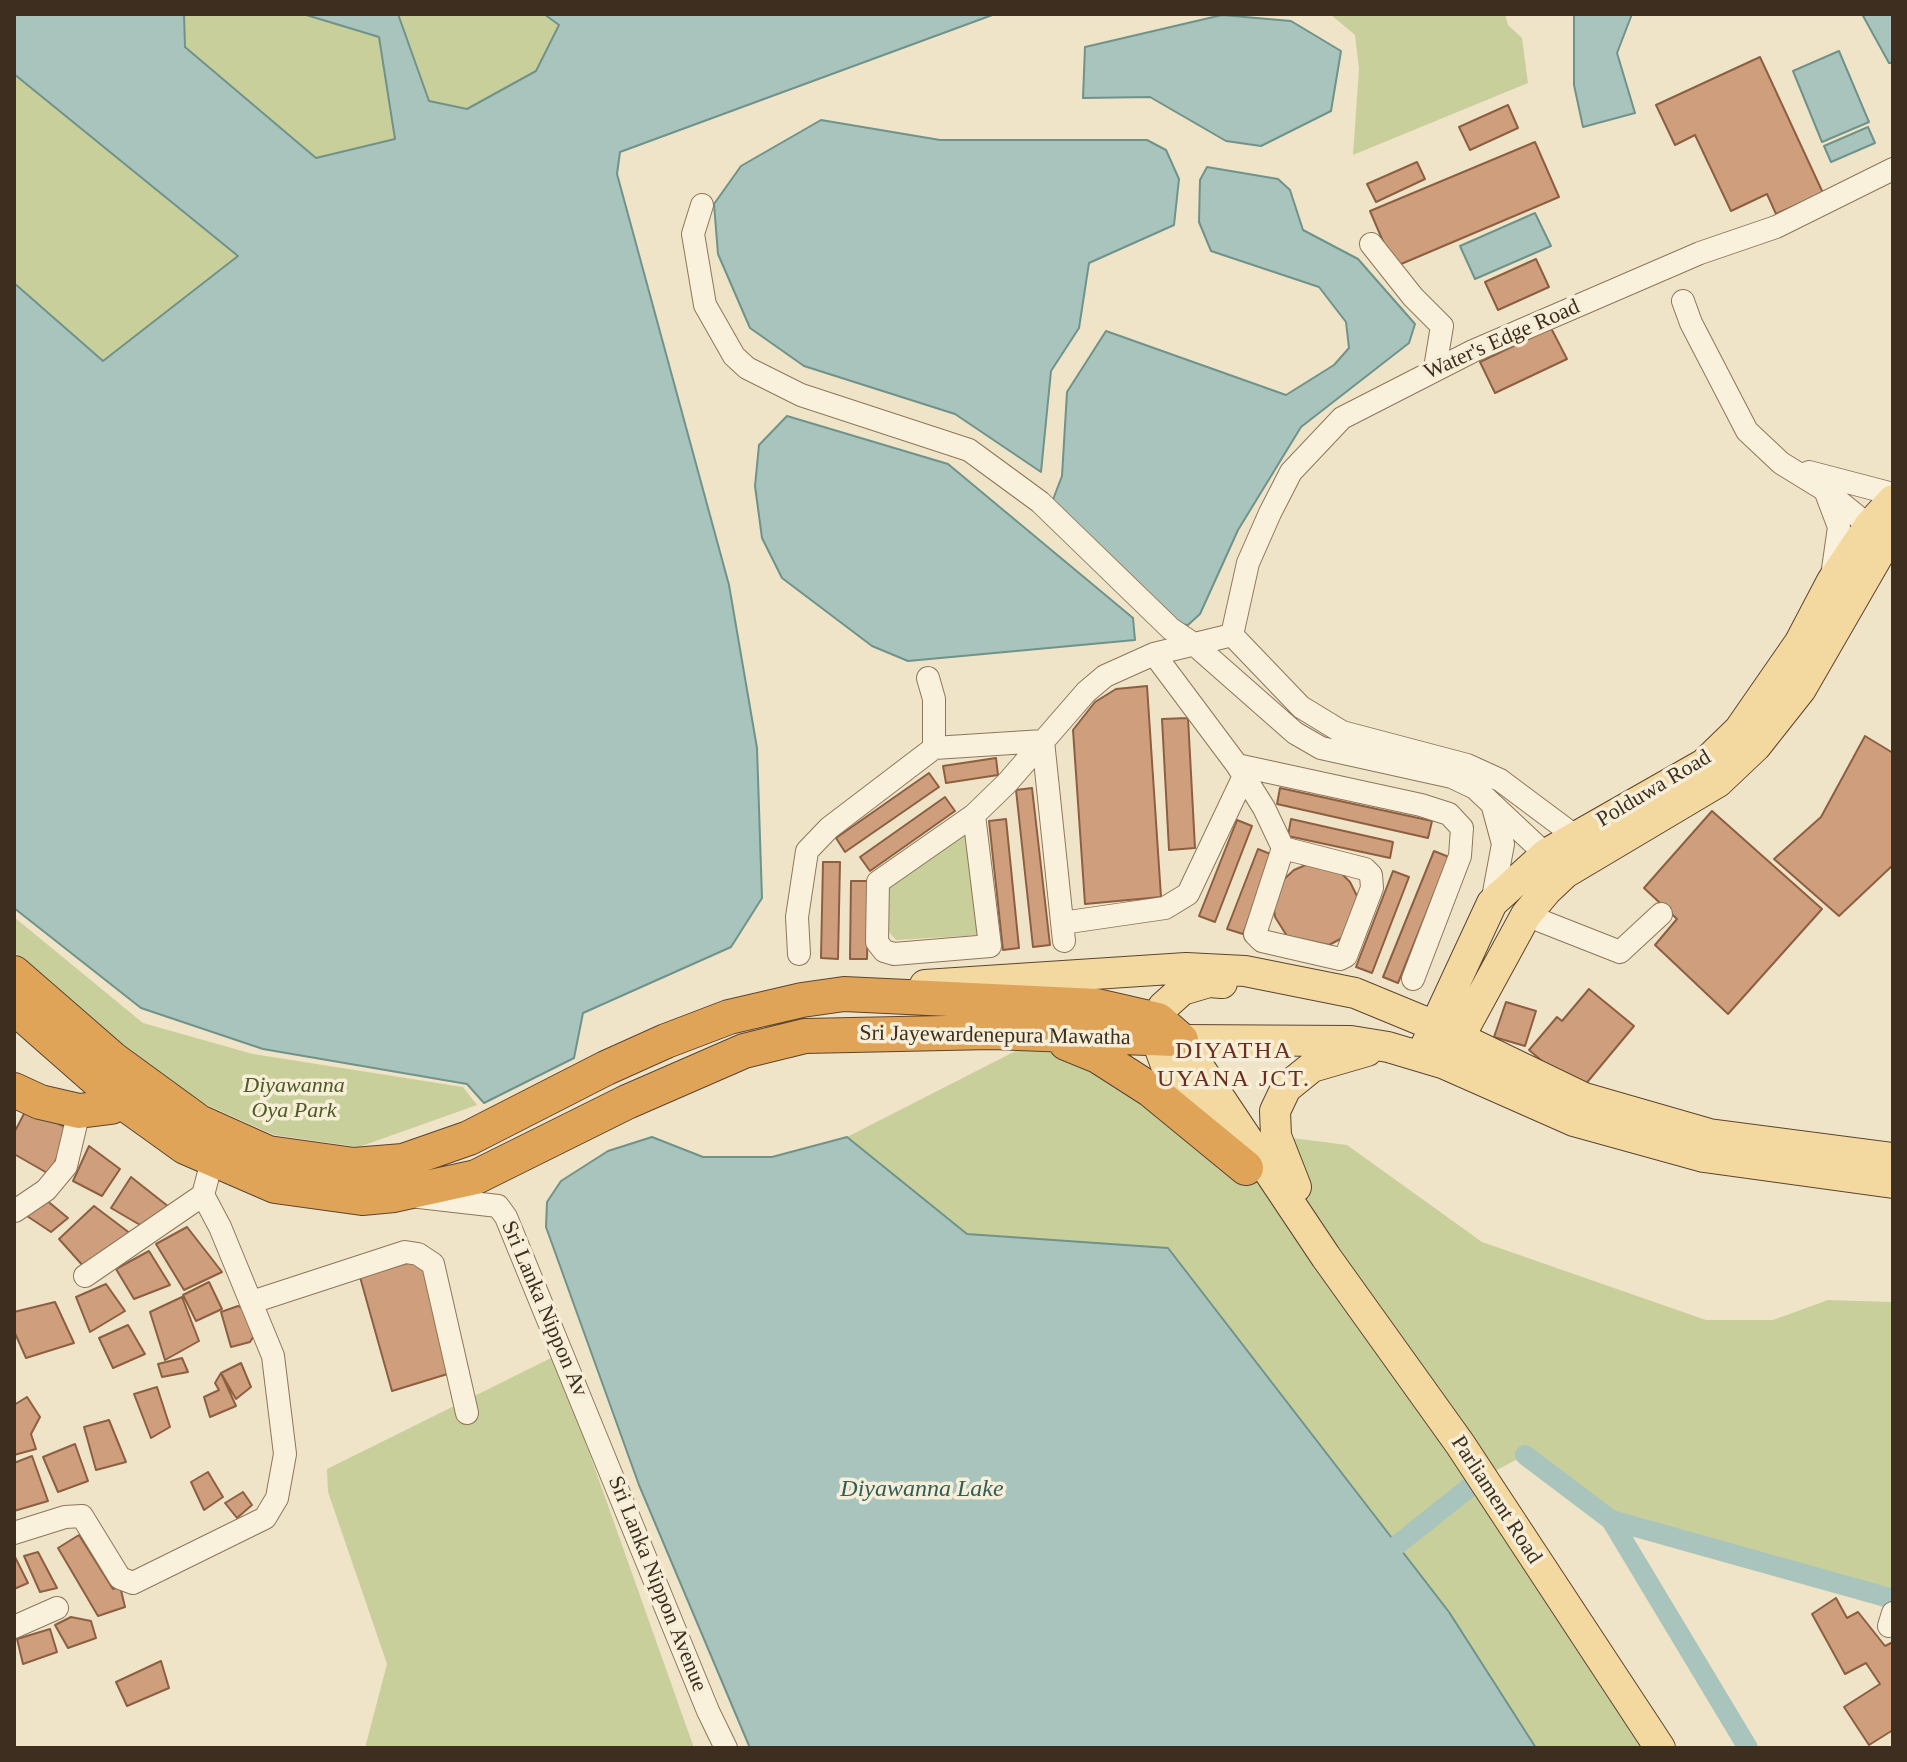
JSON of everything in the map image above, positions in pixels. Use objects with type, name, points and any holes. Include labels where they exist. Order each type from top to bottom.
[{"type":"highway","name":"Sri Jayewardenepura Mawatha","points":[[14,973],[114,1060],[199,1122],[268,1153],[354,1165],[403,1161],[469,1138],[606,1068],[729,1017],[802,1000],[844,994],[1097,1006],[1165,1033]]},
{"type":"highway","name":"Sri Jayewardenepura Mawatha","points":[[14,1007],[121,1101],[185,1147],[275,1186],[362,1198],[394,1195],[490,1172],[627,1102],[744,1051],[805,1036],[992,1032],[1047,1035],[1165,1033]]},
{"type":"highway","points":[[1047,1035],[1116,1065],[1246,1168]]},
{"type":"highway","points":[[14,1090],[40,1102],[79,1111],[111,1107],[121,1101]]},
{"type":"main road","name":"Polduwa Road","points":[[1811,648],[1883,533],[1893,500]]},
{"type":"main road","name":"Polduwa Road","points":[[1447,1032],[1492,903],[1584,846],[1718,782],[1756,746],[1801,689],[1832,581],[1883,533]]},
{"type":"main road","name":"Polduwa Road","points":[[1447,1032],[1526,915],[1555,864]]},
{"type":"main road","points":[[844,994],[916,986],[1186,968],[1245,971],[1355,993],[1447,1032],[1584,1098],[1709,1134],[1893,1158]]},
{"type":"main road","points":[[1316,984],[1209,982],[1182,990],[1163,1007],[1165,1033],[1351,1041],[1388,1047],[1433,1060],[1574,1121],[1704,1157],[1893,1183]]},
{"type":"main road","points":[[1433,1060],[1447,1032]]},
{"type":"main road","name":"Parliament Road","points":[[1165,1033],[1167,1068],[1246,1168],[1326,1257]]},
{"type":"main road","name":"Parliament Road","points":[[1165,1033],[1460,1444],[1660,1748]]},
{"type":"main road","points":[[1326,1257],[1281,1154],[1276,1136],[1275,1111],[1286,1088],[1312,1067],[1388,1047]]},
{"type":"street","name":"Water's Edge Road","points":[[1232,635],[1248,563],[1270,513],[1291,472],[1342,418],[1435,368],[1700,253],[1776,227],[1892,171]]},
{"type":"street","points":[[702,205],[693,234],[705,305],[734,356],[747,368],[801,395],[969,450],[1040,502],[1171,629],[1195,645],[1295,733],[1321,748],[1452,777],[1475,788],[1555,864]]},
{"type":"street","points":[[1371,244],[1413,297],[1442,326],[1435,368]]},
{"type":"street","points":[[1683,301],[1691,323],[1747,431],[1781,463],[1825,490],[1883,533]]},
{"type":"street","points":[[1781,463],[1893,494]]},
{"type":"street","points":[[1825,490],[1839,527],[1832,581]]},
{"type":"street","points":[[974,815],[990,946],[894,954],[884,951],[877,942],[878,882],[974,815],[1007,783],[1076,702],[1105,676],[1154,654],[1232,635],[1301,707],[1342,732],[1467,765],[1500,780],[1584,846]]},
{"type":"street","points":[[1154,654],[1240,770],[1264,808],[1283,848],[1255,934],[1262,941],[1340,959],[1346,956],[1372,888],[1371,875],[1365,869],[1283,848]]},
{"type":"street","points":[[928,678],[934,699],[934,748]]},
{"type":"street","points":[[799,954],[797,917],[807,851],[829,828],[934,748],[1043,741]]},
{"type":"street","points":[[1043,741],[1063,932],[1165,908],[1188,894],[1240,770]]},
{"type":"street","points":[[1240,770],[1421,805],[1449,814],[1462,828],[1460,856],[1413,979]]},
{"type":"street","points":[[1492,903],[1503,844],[1493,807]]},
{"type":"street","points":[[1526,915],[1620,952],[1661,914]]},
{"type":"street","points":[[15,1211],[46,1190],[66,1166],[79,1111]]},
{"type":"street","points":[[85,1276],[203,1195],[212,1161]]},
{"type":"street","points":[[14,1533],[65,1517],[82,1516],[120,1578],[133,1583],[265,1518],[277,1498],[285,1454],[273,1356],[220,1227],[203,1195]]},
{"type":"street","name":"Sri Lanka Nippon Av","points":[[394,1195],[498,1206],[506,1217],[591,1420]]},
{"type":"street","points":[[252,1302],[405,1252],[418,1254],[433,1264],[467,1413]]},
{"type":"street","name":"Sri Lanka Nippon Avenue","points":[[591,1420],[708,1711],[726,1748]]},
{"type":"street","points":[[14,1627],[57,1608]]},
{"type":"green space","points":[[184,14],[303,14],[379,37],[395,140],[315,158],[185,47]]},
{"type":"green space","points":[[398,14],[544,14],[559,24],[536,72],[467,109],[429,101]]},
{"type":"green space","points":[[1330,14],[1505,14],[1508,25],[1522,38],[1528,83],[1353,155],[1359,69],[1355,35]]},
{"type":"green space","points":[[14,74],[238,256],[103,362],[14,283]]},
{"type":"green space","points":[[968,833],[982,935],[896,940],[889,932],[889,883],[959,834]]},
{"type":"green space","name":"Diyawanna Oya Park","points":[[14,917],[143,1023],[253,1054],[463,1087],[477,1105],[359,1147],[274,1135],[178,1092],[14,952]]},
{"type":"green space","points":[[1047,1035],[1246,1168],[1276,1136],[1347,1145],[1482,1242],[1706,1320],[1773,1320],[1828,1300],[1893,1302],[1893,1599],[1611,1520],[1525,1455],[1482,1478],[1660,1748],[1536,1748],[1449,1612],[1168,1248],[967,1234],[847,1137]]},
{"type":"green space","points":[[555,1356],[694,1748],[365,1748],[387,1664],[328,1492],[327,1469]]},
{"type":"water","points":[[14,14],[184,14],[185,47],[316,158],[395,139],[379,37],[303,14],[398,14],[429,101],[467,109],[536,71],[559,25],[544,14],[995,14],[620,152],[617,174],[729,585],[757,748],[762,898],[731,947],[583,1013],[574,1058],[484,1103],[467,1084],[263,1049],[141,1008],[14,908],[14,283],[103,361],[238,256],[14,74]]},
{"type":"water","points":[[1574,14],[1632,14],[1617,53],[1635,113],[1583,127],[1574,85]]},
{"type":"water","points":[[1862,14],[1893,14],[1893,63],[1889,63]]},
{"type":"water","points":[[1222,15],[1291,21],[1341,51],[1331,111],[1261,146],[1226,141],[1150,97],[1083,98],[1085,47]]},
{"type":"water","points":[[1839,51],[1869,122],[1822,142],[1793,71]]},
{"type":"water","points":[[821,120],[940,140],[1147,140],[1166,150],[1179,179],[1174,225],[1089,263],[1079,328],[1051,371],[1041,472],[955,414],[804,366],[750,328],[718,254],[714,204],[741,166]]},
{"type":"water","points":[[1868,127],[1875,143],[1831,162],[1824,146]]},
{"type":"water","points":[[1207,167],[1278,179],[1290,190],[1303,230],[1358,259],[1415,324],[1409,343],[1301,427],[1238,530],[1200,614],[1188,625],[1179,624],[1052,502],[1062,476],[1067,392],[1106,331],[1286,395],[1334,365],[1349,348],[1346,322],[1319,287],[1211,251],[1199,222],[1200,180]]},
{"type":"water","points":[[1535,213],[1551,246],[1475,279],[1460,246]]},
{"type":"water","points":[[787,416],[948,464],[1133,618],[1135,640],[908,661],[872,646],[782,578],[762,538],[755,486],[759,445]]},
{"type":"water","name":"Diyawanna Lake","points":[[652,1137],[703,1157],[772,1157],[847,1137],[967,1234],[1168,1248],[1449,1612],[1536,1748],[750,1748],[639,1485],[546,1227],[547,1202],[561,1181],[608,1151]]},
{"type":"building","points":[[1760,57],[1823,193],[1776,214],[1767,194],[1731,211],[1695,135],[1675,145],[1656,105]]},
{"type":"building","points":[[1508,105],[1518,128],[1470,150],[1459,127]]},
{"type":"building","points":[[1535,142],[1559,197],[1394,267],[1370,211]]},
{"type":"building","points":[[1417,162],[1425,179],[1376,202],[1367,184]]},
{"type":"building","points":[[1536,259],[1549,287],[1498,310],[1485,282]]},
{"type":"building","points":[[1551,328],[1567,359],[1495,393],[1480,362]]},
{"type":"building","points":[[1147,686],[1161,897],[1085,904],[1073,730],[1095,702],[1116,689]]},
{"type":"building","points":[[1188,718],[1195,848],[1169,850],[1162,719]]},
{"type":"building","points":[[1865,736],[1893,753],[1893,865],[1839,916],[1774,859],[1821,817]]},
{"type":"building","points":[[996,758],[998,775],[946,783],[943,766]]},
{"type":"building","points":[[929,773],[939,787],[845,852],[836,838]]},
{"type":"building","points":[[1032,788],[1050,945],[1033,947],[1016,790]]},
{"type":"building","points":[[1280,788],[1432,821],[1428,838],[1277,804]]},
{"type":"building","points":[[945,797],[955,811],[870,871],[860,857]]},
{"type":"building","points":[[1712,811],[1822,909],[1728,1014],[1655,945],[1677,919],[1644,888]]},
{"type":"building","points":[[1006,819],[1019,948],[1003,950],[989,821]]},
{"type":"building","points":[[1291,819],[1393,842],[1390,858],[1288,836]]},
{"type":"building","points":[[1237,820],[1252,826],[1215,922],[1199,916]]},
{"type":"building","points":[[1258,849],[1273,855],[1243,934],[1227,929]]},
{"type":"building","points":[[1434,851],[1449,857],[1398,983],[1383,977]]},
{"type":"building","points":[[823,862],[840,862],[838,959],[821,958]]},
{"type":"building","points":[[1308,864],[1339,871],[1350,882],[1357,896],[1358,904],[1342,938],[1329,945],[1287,936],[1275,917],[1274,909],[1282,881],[1294,870]]},
{"type":"building","points":[[1393,871],[1409,877],[1372,973],[1356,967]]},
{"type":"building","points":[[851,881],[869,881],[867,959],[850,959]]},
{"type":"building","points":[[1589,989],[1634,1026],[1579,1092],[1529,1050],[1557,1017],[1562,1021]]},
{"type":"building","points":[[1506,1002],[1536,1011],[1525,1046],[1494,1037]]},
{"type":"building","points":[[27,1108],[71,1130],[49,1174],[14,1154],[14,1133]]},
{"type":"building","points":[[89,1146],[120,1169],[102,1196],[73,1181]]},
{"type":"building","points":[[131,1177],[169,1207],[147,1229],[111,1208]]},
{"type":"building","points":[[45,1199],[68,1218],[51,1232],[27,1216]]},
{"type":"building","points":[[94,1206],[131,1234],[85,1268],[59,1239]]},
{"type":"building","points":[[187,1227],[222,1272],[184,1290],[156,1244]]},
{"type":"building","points":[[149,1251],[170,1285],[134,1299],[116,1269]]},
{"type":"building","points":[[420,1259],[454,1372],[392,1391],[360,1277]]},
{"type":"building","points":[[209,1282],[222,1309],[196,1321],[183,1295]]},
{"type":"building","points":[[106,1284],[125,1311],[90,1332],[76,1297]]},
{"type":"building","points":[[182,1297],[199,1341],[165,1360],[150,1312]]},
{"type":"building","points":[[55,1302],[74,1343],[26,1358],[14,1331],[14,1312]]},
{"type":"building","points":[[238,1306],[250,1311],[257,1331],[250,1342],[231,1347],[221,1312]]},
{"type":"building","points":[[128,1325],[145,1354],[113,1368],[99,1338]]},
{"type":"building","points":[[182,1358],[188,1372],[162,1377],[158,1364]]},
{"type":"building","points":[[241,1363],[251,1387],[236,1399],[221,1373]]},
{"type":"building","points":[[221,1373],[236,1406],[210,1417],[204,1397],[219,1390],[215,1383]]},
{"type":"building","points":[[157,1387],[170,1427],[151,1438],[134,1394]]},
{"type":"building","points":[[27,1397],[40,1417],[31,1434],[36,1449],[14,1455],[14,1405]]},
{"type":"building","points":[[109,1420],[126,1462],[96,1470],[84,1427]]},
{"type":"building","points":[[75,1444],[88,1481],[58,1492],[43,1457]]},
{"type":"building","points":[[32,1456],[48,1501],[14,1511],[14,1463]]},
{"type":"building","points":[[208,1472],[223,1497],[204,1510],[191,1482]]},
{"type":"building","points":[[243,1492],[252,1505],[237,1518],[225,1503]]},
{"type":"building","points":[[79,1535],[113,1589],[120,1586],[125,1607],[98,1616],[58,1548]]},
{"type":"building","points":[[38,1552],[57,1588],[40,1592],[24,1556]]},
{"type":"building","points":[[14,1555],[28,1583],[14,1589]]},
{"type":"building","points":[[1836,1598],[1847,1618],[1858,1612],[1885,1646],[1893,1642],[1893,1730],[1869,1745],[1844,1707],[1880,1684],[1866,1663],[1845,1674],[1812,1614]]},
{"type":"building","points":[[71,1617],[91,1621],[96,1638],[68,1648],[55,1625]]},
{"type":"building","points":[[50,1629],[57,1652],[23,1664],[17,1639]]},
{"type":"building","points":[[161,1661],[169,1688],[127,1706],[116,1682]]},
{"type":"waterway","points":[[1525,1455],[1611,1520],[1893,1599]]},
{"type":"waterway","points":[[1397,1545],[1480,1479]]},
{"type":"waterway","points":[[1611,1520],[1748,1748]]},
{"type":"district","name":"DIYATHA UYANA JCT.","points":[[1234,1066]]}]
